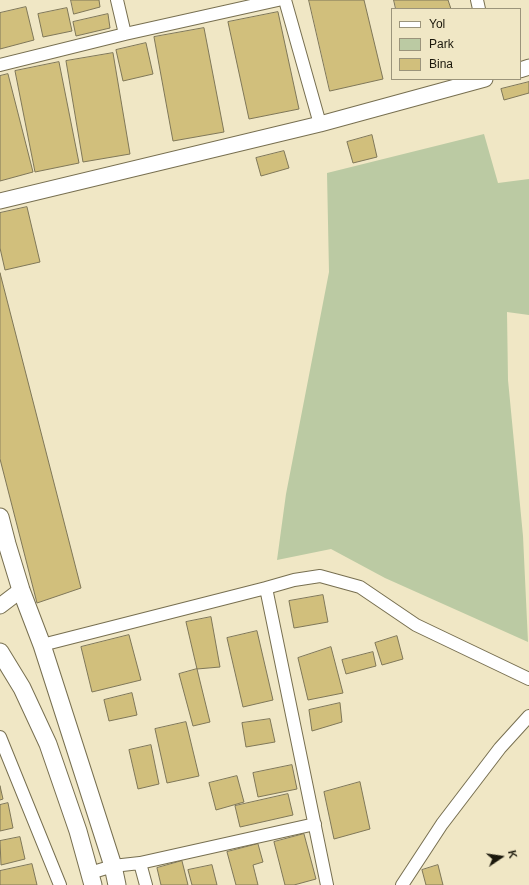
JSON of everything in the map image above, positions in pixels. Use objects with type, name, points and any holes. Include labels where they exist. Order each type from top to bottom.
[{"type":"main road","points":[[0,517],[3,545],[42,645],[113,866],[117,885]]},
{"type":"main road","points":[[0,652],[22,688],[48,744],[78,831],[91,879]]},
{"type":"street","points":[[117,0],[125,34]]},
{"type":"street","points":[[0,65],[125,34],[278,0]]},
{"type":"street","points":[[285,0],[320,124]]},
{"type":"street","points":[[0,201],[320,124],[481,80]]},
{"type":"street","points":[[42,645],[294,580],[320,576],[360,587],[416,625],[529,679]]},
{"type":"street","points":[[266,588],[327,885]]},
{"type":"street","points":[[0,606],[21,590]]},
{"type":"street","points":[[402,885],[442,824],[500,748],[529,716]]},
{"type":"street","points":[[0,737],[60,885]]},
{"type":"street","points":[[91,879],[113,866],[140,863],[315,824]]},
{"type":"street","points":[[140,863],[146,885]]},
{"type":"green space","points":[[484,134],[498,183],[529,179],[529,315],[507,312],[508,380],[523,536],[528,642],[385,578],[331,549],[277,560],[286,494],[329,272],[327,173]]},
{"type":"building","points":[[71,0],[99,0],[100,7],[74,14]]},
{"type":"building","points":[[309,0],[364,0],[383,79],[330,91]]},
{"type":"building","points":[[394,0],[448,0],[451,8],[396,8]]},
{"type":"building","points":[[26,7],[34,40],[0,49],[0,13]]},
{"type":"building","points":[[67,8],[72,31],[43,37],[38,14]]},
{"type":"building","points":[[278,12],[299,109],[249,119],[228,22]]},
{"type":"building","points":[[108,14],[110,28],[76,36],[73,22]]},
{"type":"building","points":[[204,28],[224,132],[173,141],[154,37]]},
{"type":"building","points":[[146,43],[153,74],[123,81],[116,50]]},
{"type":"building","points":[[113,53],[130,154],[83,162],[66,61]]},
{"type":"building","points":[[59,62],[79,163],[35,172],[15,71]]},
{"type":"building","points":[[8,74],[33,172],[0,181],[0,76]]},
{"type":"building","points":[[529,82],[529,93],[504,100],[501,89]]},
{"type":"building","points":[[372,135],[377,157],[353,163],[347,142]]},
{"type":"building","points":[[284,151],[289,168],[261,176],[256,158]]},
{"type":"building","points":[[27,207],[40,262],[5,270],[0,248],[0,213]]},
{"type":"building","points":[[0,273],[81,588],[37,603],[0,459]]},
{"type":"building","points":[[323,595],[328,622],[294,628],[289,601]]},
{"type":"building","points":[[211,617],[220,667],[197,669],[186,622]]},
{"type":"building","points":[[257,631],[273,700],[243,707],[227,638]]},
{"type":"building","points":[[129,635],[141,680],[92,692],[81,647]]},
{"type":"building","points":[[397,636],[403,659],[382,665],[375,643]]},
{"type":"building","points":[[331,647],[343,693],[308,700],[298,658]]},
{"type":"building","points":[[373,652],[376,666],[346,674],[342,660]]},
{"type":"building","points":[[197,669],[210,722],[193,726],[179,674]]},
{"type":"building","points":[[132,693],[137,715],[109,721],[104,700]]},
{"type":"building","points":[[340,703],[342,722],[312,731],[309,710]]},
{"type":"building","points":[[270,719],[275,742],[246,747],[242,723]]},
{"type":"building","points":[[186,722],[199,776],[167,783],[155,729]]},
{"type":"building","points":[[151,745],[159,784],[138,789],[129,750]]},
{"type":"building","points":[[292,765],[297,789],[258,797],[253,773]]},
{"type":"building","points":[[237,776],[244,802],[216,810],[209,783]]},
{"type":"building","points":[[360,782],[370,829],[334,839],[324,792]]},
{"type":"building","points":[[0,786],[3,799],[0,800]]},
{"type":"building","points":[[288,794],[293,815],[240,827],[235,806]]},
{"type":"building","points":[[8,803],[13,828],[0,831],[0,805]]},
{"type":"building","points":[[304,834],[316,879],[294,885],[285,885],[274,842]]},
{"type":"building","points":[[20,837],[25,859],[1,865],[0,841]]},
{"type":"building","points":[[258,844],[263,862],[253,865],[258,885],[236,885],[227,852]]},
{"type":"building","points":[[182,861],[188,885],[161,885],[157,868]]},
{"type":"building","points":[[32,864],[37,885],[0,885],[0,871]]},
{"type":"building","points":[[212,865],[217,885],[192,885],[188,870]]},
{"type":"building","points":[[438,865],[443,885],[426,885],[422,870]]}]
